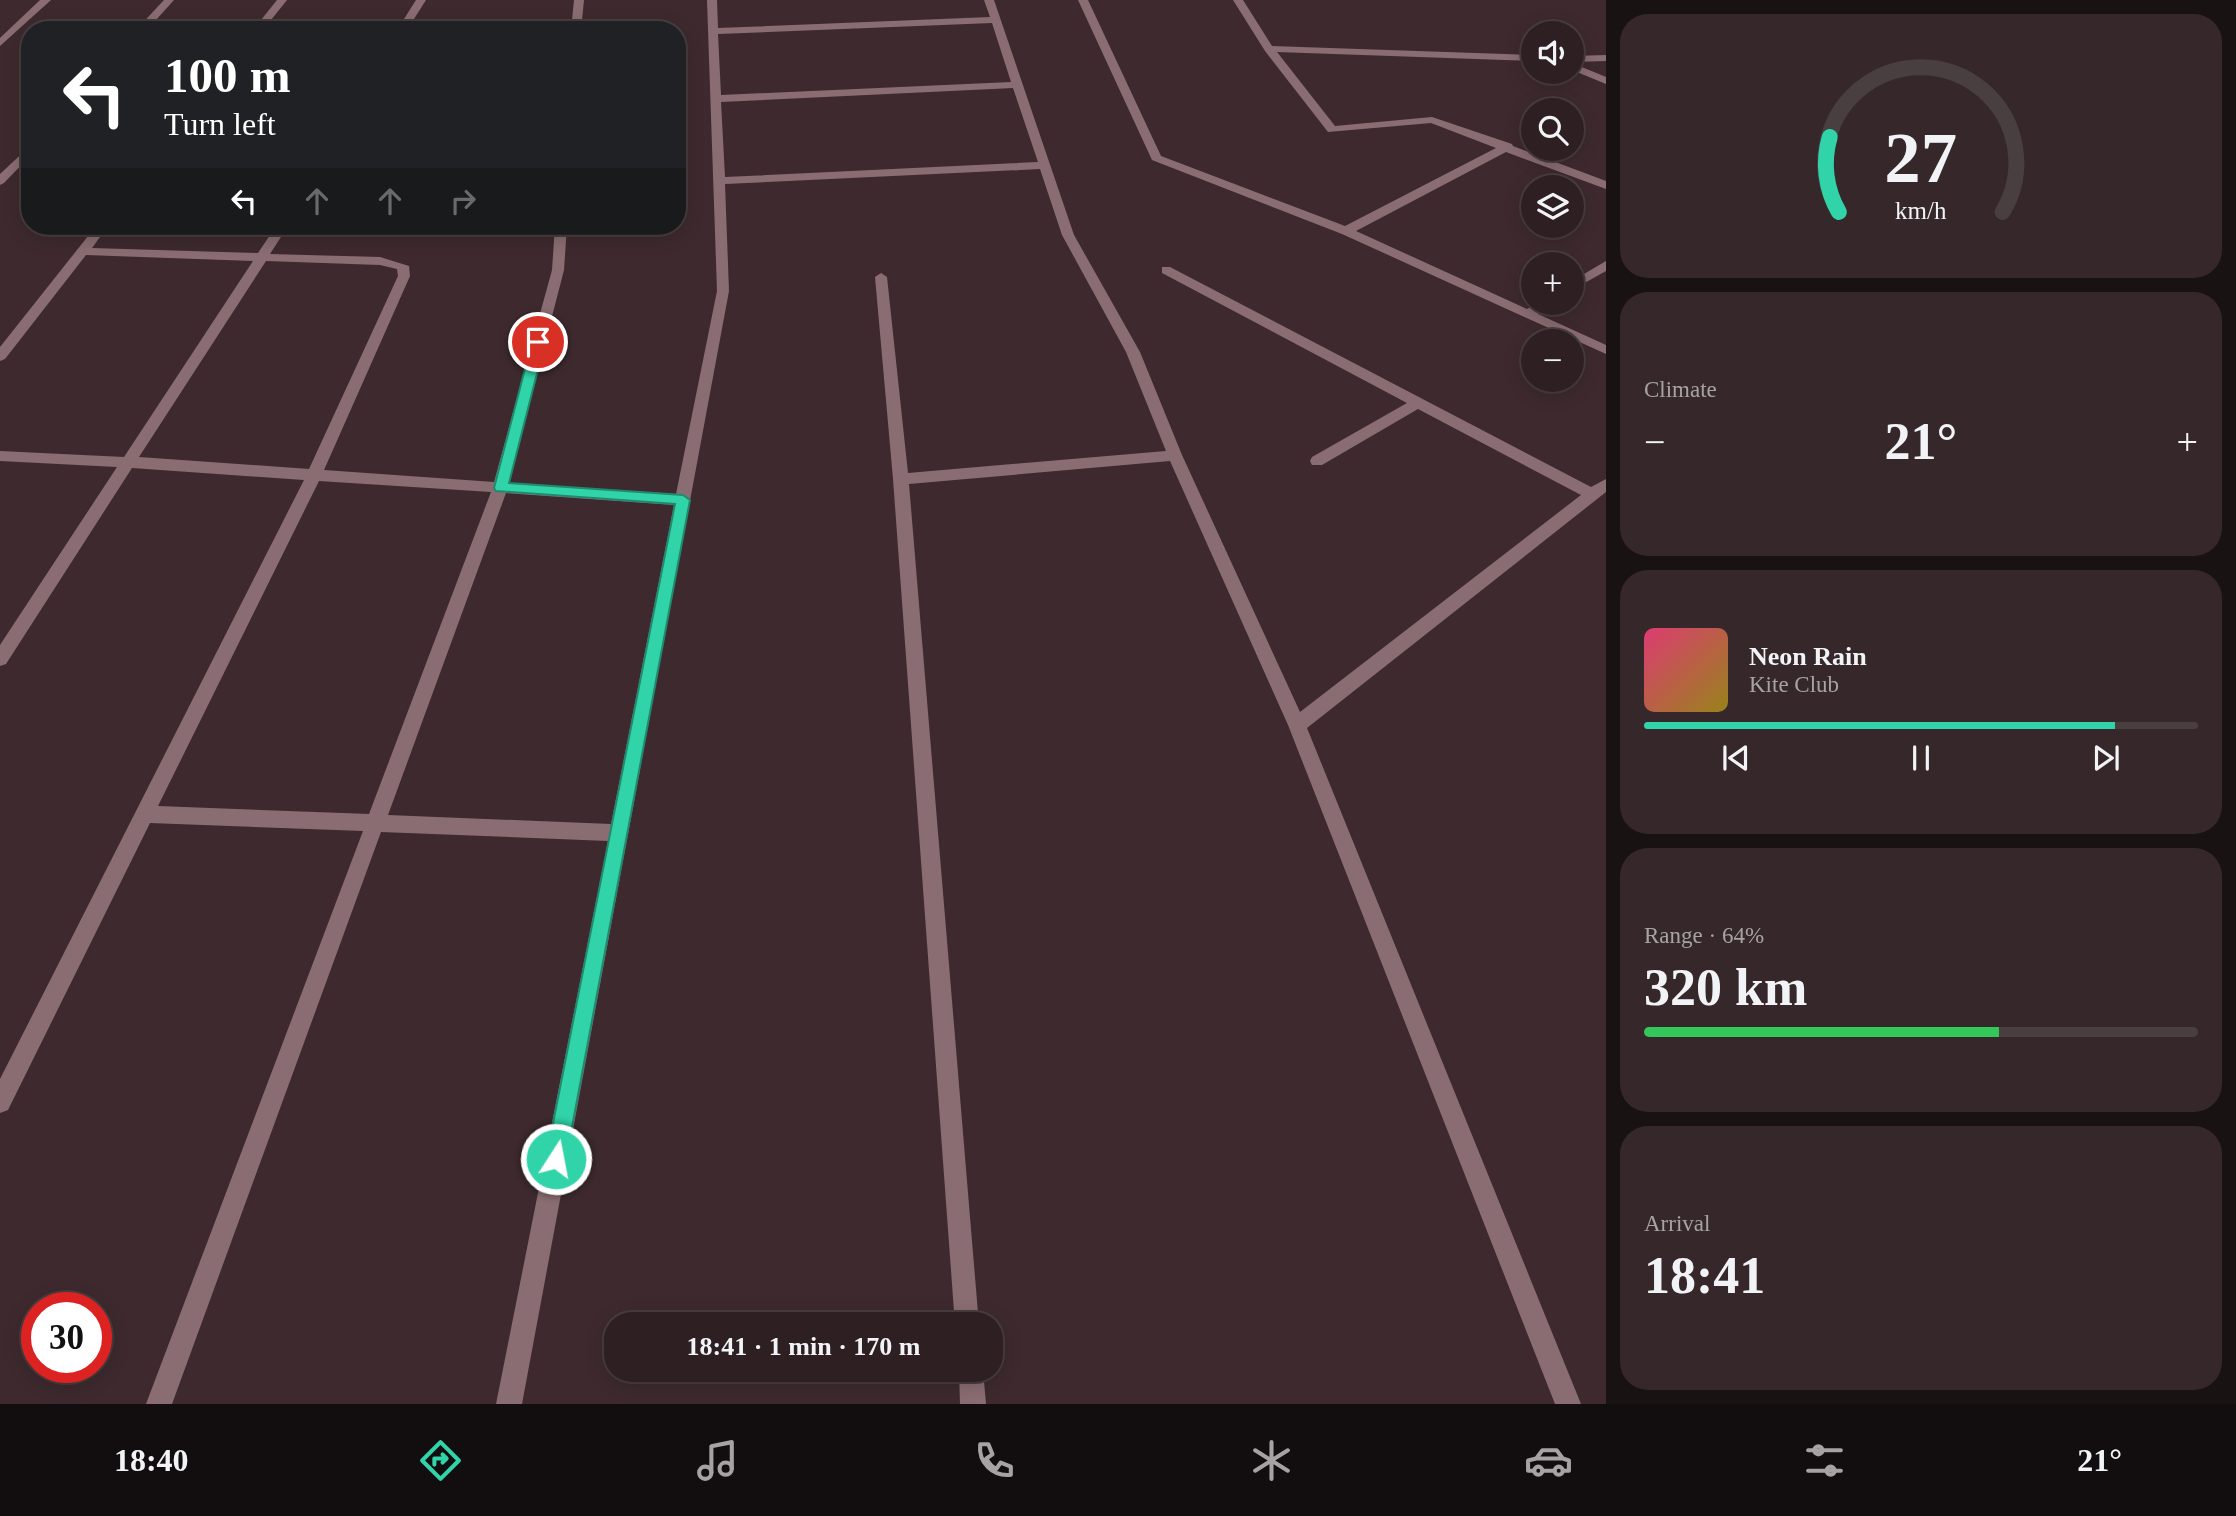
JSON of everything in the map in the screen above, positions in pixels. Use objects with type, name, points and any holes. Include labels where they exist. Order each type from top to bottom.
[{"type":"street","points":[[24,21],[46,0]]},
{"type":"street","points":[[149,21],[169,0]]},
{"type":"street","points":[[265,21],[282,0]]},
{"type":"street","points":[[408,21],[421,0]]},
{"type":"street","points":[[577,21],[579,0]]},
{"type":"street","points":[[509,1404],[723,291],[712,0]]},
{"type":"street","points":[[989,0],[1068,235],[1133,352],[1175,455],[1297,725],[1568,1404]]},
{"type":"street","points":[[1083,0],[1156,158],[1346,231],[1521,311]]},
{"type":"street","points":[[1238,0],[1269,49],[1332,130],[1432,120],[1508,146],[1606,185]]},
{"type":"street","points":[[712,31],[994,20]]},
{"type":"street","points":[[0,43],[21,23]]},
{"type":"street","points":[[1269,49],[1521,58]]},
{"type":"street","points":[[1584,59],[1606,58]]},
{"type":"street","points":[[1584,71],[1606,81]]},
{"type":"street","points":[[715,99],[1016,85]]},
{"type":"street","points":[[1346,231],[1508,146]]},
{"type":"street","points":[[0,181],[21,159]]},
{"type":"street","points":[[719,181],[1043,165]]},
{"type":"street","points":[[0,356],[95,235]]},
{"type":"street","points":[[0,659],[276,235]]},
{"type":"street","points":[[159,1404],[500,488],[558,270],[560,235]]},
{"type":"street","points":[[0,1102],[314,475],[404,276],[402,266],[380,261],[82,251]]},
{"type":"street","points":[[1584,279],[1606,265]]},
{"type":"street","points":[[1166,270],[1591,494]]},
{"type":"street","points":[[881,277],[901,479],[966,1312]]},
{"type":"street","points":[[1530,315],[1606,350]]},
{"type":"street","points":[[1317,461],[1420,402]]},
{"type":"street","points":[[901,479],[1175,455]]},
{"type":"street","points":[[0,456],[127,461],[683,500]]},
{"type":"street","points":[[1297,725],[1606,484]]},
{"type":"street","points":[[145,814],[619,833]]},
{"type":"street","points":[[972,1382],[973,1404]]},
{"type":"route","points":[[538,342],[500,488],[683,500],[556,1159]]}]
